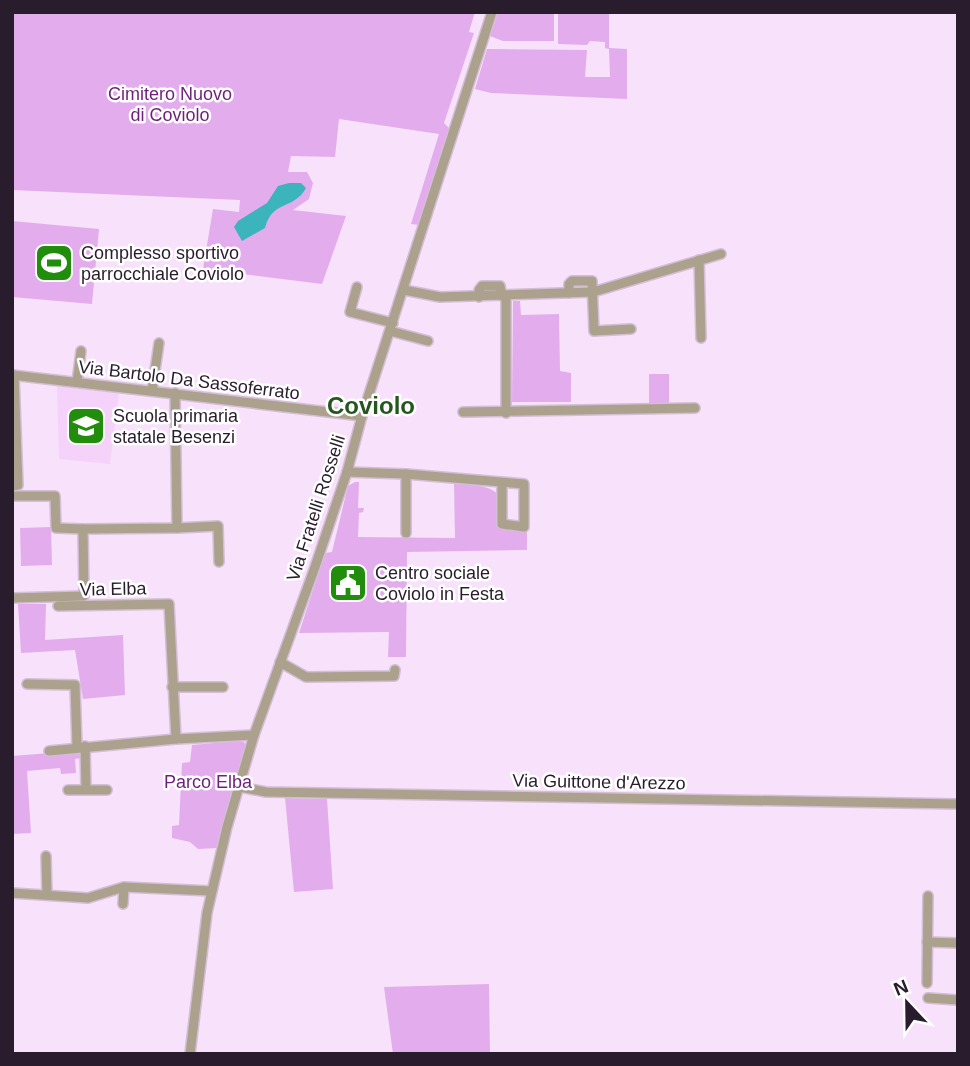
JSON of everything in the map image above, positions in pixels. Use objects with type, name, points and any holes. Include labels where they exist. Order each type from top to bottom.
[{"type":"street","name":"Via Fratelli Rosselli","points":[[190,1054],[202,941],[211,891],[254,735],[347,472],[362,416],[492,12]]},
{"type":"street","points":[[404,290],[440,298],[593,292],[721,254]]},
{"type":"street","points":[[699,260],[701,338]]},
{"type":"street","points":[[357,287],[349,312],[428,341]]},
{"type":"street","points":[[593,292],[594,331],[631,329]]},
{"type":"street","points":[[504,296],[506,413]]},
{"type":"street","points":[[152,391],[159,342]]},
{"type":"street","points":[[77,382],[81,351]]},
{"type":"street","points":[[12,486],[18,485],[13,375]]},
{"type":"street","name":"Via Bartolo Da Sassoferrato","points":[[13,375],[362,416]]},
{"type":"street","points":[[175,393],[177,528]]},
{"type":"street","points":[[463,412],[695,408]]},
{"type":"street","points":[[347,472],[524,484],[524,527],[502,524],[502,483]]},
{"type":"street","points":[[405,533],[406,474]]},
{"type":"street","points":[[12,496],[55,496],[56,528],[218,526],[219,562]]},
{"type":"street","points":[[12,598],[84,596],[83,529]]},
{"type":"street","name":"Via Elba","points":[[58,606],[169,604],[176,739]]},
{"type":"street","points":[[280,662],[306,677],[394,676],[394,670]]},
{"type":"street","points":[[27,684],[75,685],[86,789]]},
{"type":"street","points":[[172,687],[223,687]]},
{"type":"street","points":[[49,751],[254,735]]},
{"type":"street","name":"Via Guittone d'Arezzo","points":[[240,787],[266,792],[958,804]]},
{"type":"street","points":[[68,790],[107,790]]},
{"type":"street","points":[[46,856],[47,895]]},
{"type":"street","points":[[123,904],[124,887]]},
{"type":"street","points":[[12,893],[88,898],[124,887],[211,891]]},
{"type":"street","points":[[927,983],[928,896]]},
{"type":"street","points":[[927,942],[958,943]]},
{"type":"street","points":[[928,998],[958,1000]]},
{"type":"shaded area","name":"Scuola primaria statale Besenzi","points":[[57,386],[119,393],[110,464],[59,459]]},
{"type":"green space","name":"Cimitero Nuovo di Coviolo","points":[[12,12],[475,12],[469,32],[474,33],[444,123],[449,128],[419,225],[411,224],[439,134],[339,119],[335,157],[291,156],[288,172],[307,172],[313,183],[309,199],[293,210],[346,216],[322,284],[203,269],[213,209],[239,212],[240,200],[12,190]]},
{"type":"green space","points":[[498,12],[554,12],[554,41],[503,41],[490,36]]},
{"type":"green space","points":[[558,12],[609,12],[609,48],[627,49],[627,99],[491,93],[475,89],[487,49],[587,50],[585,77],[610,77],[609,49],[605,48],[605,42],[590,41],[587,45],[558,44]]},
{"type":"green space","name":"Complesso sportivo parrocchiale Coviolo","points":[[12,221],[99,229],[92,304],[12,297]]},
{"type":"green space","points":[[513,301],[520,301],[521,315],[559,314],[560,371],[571,373],[571,402],[512,402]]},
{"type":"green space","points":[[649,374],[669,374],[669,406],[649,406]]},
{"type":"green space","points":[[359,482],[358,508],[364,508],[363,512],[359,513],[358,537],[455,538],[454,483],[483,487],[498,494],[498,527],[506,530],[527,530],[527,550],[407,552],[406,657],[388,657],[389,632],[299,633],[325,553],[332,552],[348,486]]},
{"type":"green space","points":[[51,527],[52,565],[21,566],[20,528]]},
{"type":"green space","points":[[18,604],[46,604],[45,640],[123,635],[125,695],[83,699],[75,650],[21,653]]},
{"type":"green space","name":"Parco Elba","points":[[244,742],[246,746],[217,848],[198,849],[190,842],[172,838],[172,826],[179,825],[182,763],[190,762],[192,745]]},
{"type":"green space","points":[[75,751],[81,758],[75,759],[76,773],[61,774],[60,768],[27,771],[31,833],[12,834],[12,756]]},
{"type":"green space","points":[[285,798],[327,799],[333,889],[294,892]]},
{"type":"green space","points":[[489,984],[490,1054],[393,1054],[384,987]]},
{"type":"water","points":[[301,183],[306,188],[296,200],[273,213],[265,228],[242,241],[234,227],[238,221],[267,203],[278,186]]},
{"type":"place","name":"Complesso sportivo parrocchiale Coviolo","points":[[54,263]]},
{"type":"place","name":"Scuola primaria statale Besenzi","points":[[86,426]]},
{"type":"place","name":"Centro sociale Coviolo in Festa","points":[[348,583]]},
{"type":"district","name":"Coviolo","points":[[371,406]]}]
